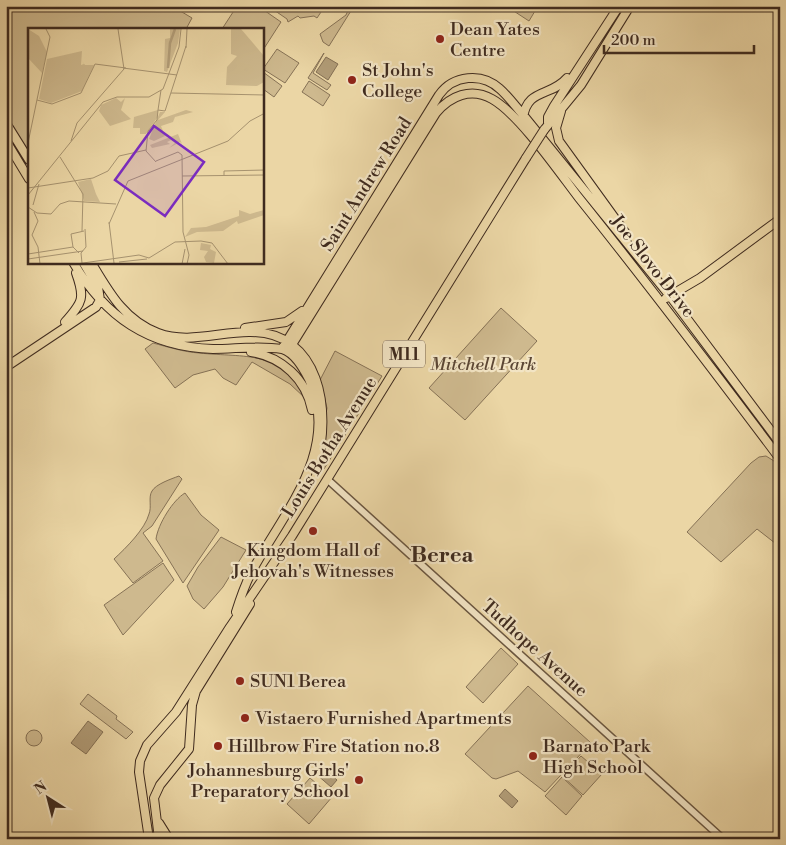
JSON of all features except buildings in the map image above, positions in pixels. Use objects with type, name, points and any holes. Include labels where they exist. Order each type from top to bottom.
[{"type":"main road","name":"Louis Botha Avenue","points":[[546,127],[548,117],[619,6]]},
{"type":"main road","name":"Louis Botha Avenue","points":[[156,819],[154,804],[156,793],[189,749],[192,706],[196,691],[257,588],[327,479],[526,158],[546,127],[554,121],[595,66],[630,6]]},
{"type":"main road","points":[[522,127],[526,106],[530,99],[561,85],[593,45]]},
{"type":"main road","name":"Saint Andrew Road","points":[[287,347],[311,300],[443,89],[460,79],[472,78],[484,80],[500,88]]},
{"type":"main road","name":"Joe Slovo Drive","points":[[500,88],[635,251],[780,443]]},
{"type":"main road","name":"Saint Andrew Road","points":[[287,347],[436,113],[450,99],[462,94],[476,94],[492,99]]},
{"type":"main road","name":"Joe Slovo Drive","points":[[492,99],[506,109],[522,127],[662,300],[780,459]]},
{"type":"main road","points":[[561,112],[556,128],[558,141],[634,244],[635,251]]},
{"type":"main road","points":[[6,123],[28,158]]},
{"type":"main road","points":[[6,141],[28,177]]},
{"type":"main road","points":[[662,300],[700,278],[780,219]]},
{"type":"main road","points":[[74,264],[98,304],[162,334],[188,337],[258,332],[305,359],[316,378],[323,404],[322,436],[316,465],[310,480],[261,561],[256,575],[257,588]]},
{"type":"main road","points":[[65,322],[78,307],[83,295],[74,264]]},
{"type":"main road","points":[[84,264],[99,290],[98,304]]},
{"type":"main road","points":[[92,264],[116,302],[139,323]]},
{"type":"main road","points":[[202,336],[286,322],[299,314],[311,300]]},
{"type":"main road","points":[[98,304],[110,309],[148,336],[176,345],[261,354],[274,359],[288,368],[300,382],[308,396],[316,437]]},
{"type":"main road","points":[[6,360],[65,322],[98,304]]},
{"type":"main road","points":[[6,367],[98,304]]},
{"type":"main road","points":[[188,337],[191,344],[198,348]]},
{"type":"main road","points":[[213,349],[287,347]]},
{"type":"main road","points":[[232,623],[251,574],[305,482],[313,457],[317,412],[312,386],[303,368],[287,347]]},
{"type":"main road","name":"Louis Botha Avenue","points":[[149,839],[139,777],[140,761],[146,745],[171,718],[232,623],[257,588]]},
{"type":"main road","points":[[156,819],[169,839]]},
{"type":"main road","name":"M11","points":[[156,819],[159,839]]},
{"type":"street","name":"Tudhope Avenue","points":[[327,479],[723,839]]},
{"type":"green space","points":[[6,6],[172,6],[192,18],[187,28],[28,28],[28,151],[6,116]]},
{"type":"green space","points":[[237,6],[258,6],[281,22],[264,48],[264,28],[223,28]]},
{"type":"green space","points":[[268,6],[325,6],[317,18],[314,16],[300,18],[298,16],[288,22],[287,19]]},
{"type":"green space","points":[[350,6],[354,6],[329,46],[323,42],[320,34],[346,15]]},
{"type":"green space","points":[[506,6],[538,6],[529,21]]},
{"type":"green space","points":[[277,49],[299,63],[285,83],[264,70]]},
{"type":"green space","points":[[324,53],[313,73],[331,85],[327,90],[308,78]]},
{"type":"green space","points":[[264,73],[282,86],[274,97],[264,90]]},
{"type":"green space","points":[[309,81],[330,95],[323,106],[302,92]]},
{"type":"green space","name":"Mitchell Park","points":[[501,308],[537,341],[465,420],[429,388]]},
{"type":"green space","points":[[153,343],[188,352],[261,359],[285,371],[305,398],[290,384],[252,362],[236,385],[223,378],[215,369],[193,375],[175,388],[145,349]]},
{"type":"green space","points":[[335,351],[382,376],[324,469],[317,465],[327,408],[320,380]]},
{"type":"green space","points":[[766,456],[774,461],[780,469],[780,547],[757,529],[721,562],[687,532],[751,463],[759,457]]},
{"type":"green space","points":[[179,476],[182,479],[152,526],[143,533],[163,561],[133,583],[114,559],[144,526],[150,511],[150,496],[154,488]]},
{"type":"green space","points":[[185,493],[201,515],[219,530],[183,583],[156,539],[167,513],[180,496]]},
{"type":"green space","points":[[221,537],[246,550],[223,587],[204,609],[193,599],[187,586],[198,567]]},
{"type":"green space","points":[[163,563],[174,580],[123,635],[104,605]]},
{"type":"green space","points":[[501,648],[518,664],[483,703],[466,687]]},
{"type":"green space","points":[[528,686],[591,743],[545,792],[518,771],[496,779],[492,778],[465,754]]},
{"type":"green space","points":[[88,694],[117,716],[116,719],[133,732],[126,739],[80,704]]},
{"type":"green space","points":[[34,730],[42,738],[34,746],[26,738]]},
{"type":"green space","points":[[581,756],[602,774],[583,795],[562,776]]},
{"type":"green space","points":[[562,777],[582,796],[566,815],[545,796]]},
{"type":"green space","points":[[310,778],[332,797],[309,824],[287,804]]},
{"type":"shaded area","points":[[326,57],[338,64],[328,80],[316,72]]},
{"type":"shaded area","points":[[88,721],[103,732],[86,754],[71,743]]},
{"type":"shaded area","points":[[323,767],[337,780],[331,787],[316,774]]},
{"type":"shaded area","points":[[505,789],[518,801],[512,808],[499,796]]},
{"type":"place","name":"Dean Yates Centre","points":[[440,39]]},
{"type":"place","name":"St John's College","points":[[352,80]]},
{"type":"place","name":"Kingdom Hall of Jehovah's Witnesses","points":[[313,531]]},
{"type":"place","name":"SUN1 Berea","points":[[240,681]]},
{"type":"place","name":"Vistaero Furnished Apartments","points":[[245,718]]},
{"type":"place","name":"Hillbrow Fire Station no.8","points":[[218,746]]},
{"type":"place","name":"Barnato Park High School","points":[[533,756]]},
{"type":"place","name":"Johannesburg Girls' Preparatory School","points":[[359,780]]},
{"type":"district","name":"Berea","points":[[442,554]]}]
